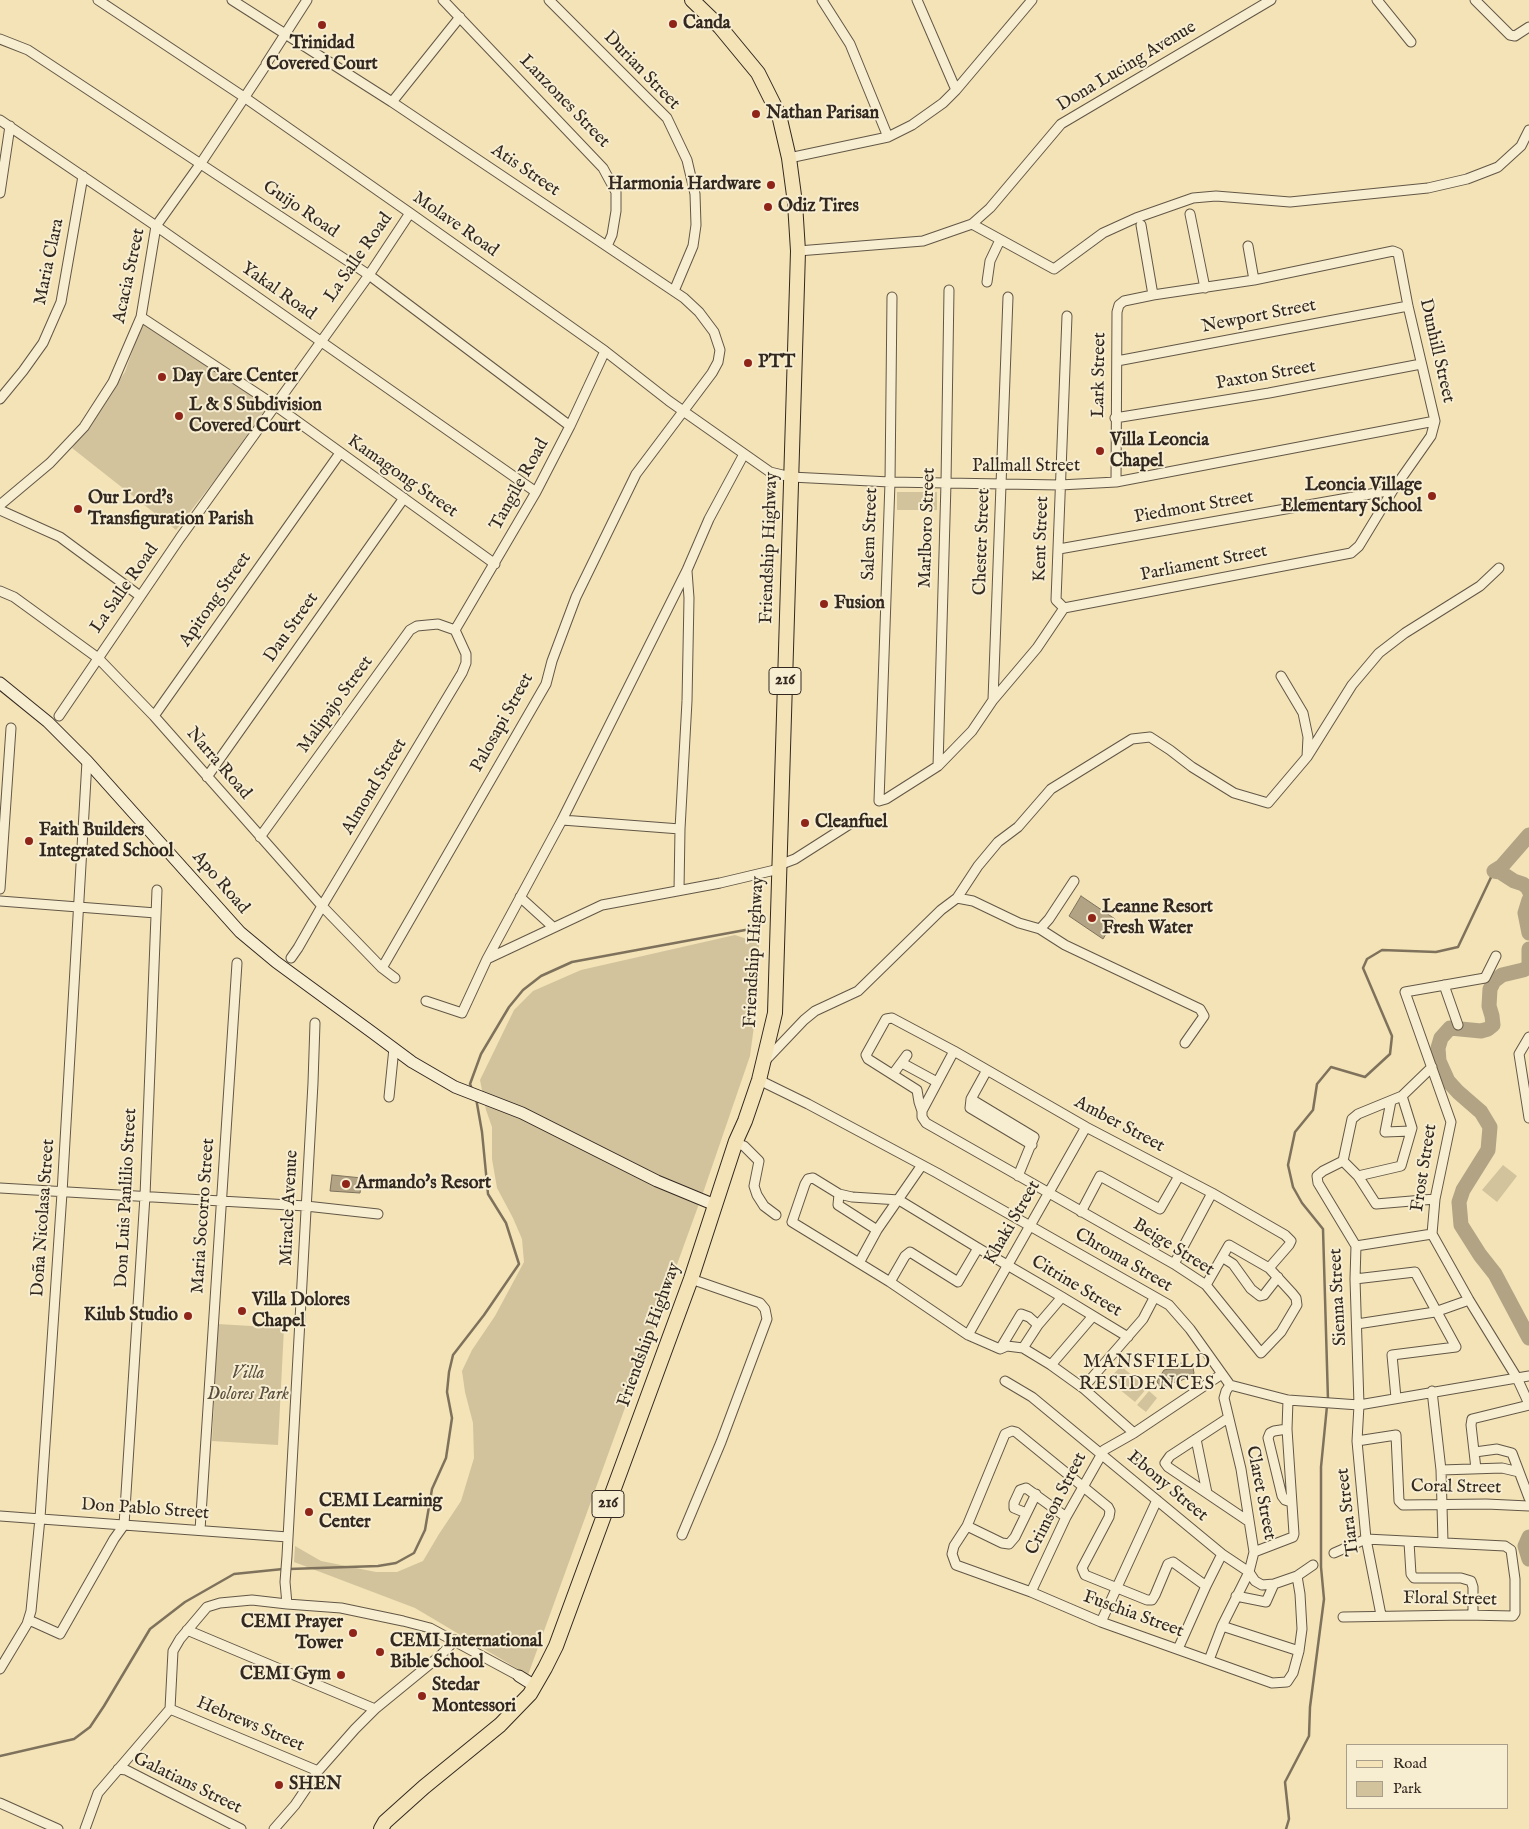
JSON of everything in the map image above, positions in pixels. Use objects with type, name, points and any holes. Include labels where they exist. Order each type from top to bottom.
[{"type":"main road","name":"Friendship Highway","points":[[381,1829],[385,1822],[424,1787],[500,1725],[530,1694],[556,1646],[691,1279],[735,1143],[745,1121],[759,1080],[775,1013],[798,251],[795,204],[789,158],[779,115],[758,73],[720,27],[692,0]]},
{"type":"street","name":"Molave Road","points":[[98,0],[244,97],[410,213],[605,351],[669,401],[770,472],[791,477]]},
{"type":"street","name":"Atis Street","points":[[232,0],[392,102],[674,291],[700,312],[714,332],[720,350],[718,362],[712,373],[684,410]]},
{"type":"street","name":"Acacia Street","points":[[0,505],[50,463],[84,427],[113,382],[141,317],[156,226],[265,66],[307,0]]},
{"type":"street","name":"Lanzones Street","points":[[443,0],[603,168],[616,192],[616,211],[612,235],[607,246]]},
{"type":"street","name":"Durian Street","points":[[549,0],[667,118],[687,160],[695,194],[696,225],[693,246],[674,291]]},
{"type":"street","points":[[822,0],[850,44],[888,137]]},
{"type":"street","points":[[789,158],[888,137],[912,125],[943,103],[956,90],[1032,0]]},
{"type":"street","name":"Dona Lucing Avenue","points":[[798,251],[923,240],[972,224],[990,208],[1061,124],[1271,0]]},
{"type":"street","points":[[1377,0],[1411,42]]},
{"type":"street","points":[[1476,0],[1510,35],[1515,36],[1529,27]]},
{"type":"street","points":[[922,2],[956,90]]},
{"type":"street","points":[[392,102],[460,17]]},
{"type":"street","name":"Guijo Road","points":[[0,39],[28,50],[369,275],[570,426]]},
{"type":"street","name":"Yakal Road","points":[[0,120],[156,226],[536,492]]},
{"type":"street","points":[[0,193],[10,126]]},
{"type":"street","points":[[972,224],[1054,269],[1103,233],[1136,218],[1193,198],[1216,196],[1280,203],[1428,188],[1467,179],[1498,167],[1521,146],[1529,130]]},
{"type":"street","name":"Maria Clara","points":[[0,399],[43,343],[61,302],[83,176]]},
{"type":"street","name":"La Salle Road","points":[[59,716],[140,596],[369,275],[410,213]]},
{"type":"street","points":[[1190,214],[1205,288]]},
{"type":"street","points":[[1141,225],[1153,295],[1254,280],[1248,246]]},
{"type":"street","points":[[987,282],[990,261],[1000,240]]},
{"type":"street","name":"Dunhill Street","points":[[1254,280],[1395,252],[1399,256],[1408,306],[1435,421],[1430,436],[1393,490],[1359,546],[1351,553]]},
{"type":"street","name":"Marlboro Street","points":[[938,766],[949,290]]},
{"type":"street","name":"Lark Street","points":[[1116,482],[1117,312],[1119,305],[1124,301],[1153,295]]},
{"type":"street","name":"Chester Street","points":[[994,700],[1008,297]]},
{"type":"street","name":"Salem Street","points":[[892,298],[890,482],[879,801],[886,799],[938,766]]},
{"type":"street","name":"Newport Street","points":[[1117,361],[1408,306]]},
{"type":"street","name":"Kent Street","points":[[1064,608],[1056,600],[1067,316]]},
{"type":"street","name":"Kamagong Street","points":[[141,317],[276,406],[495,564]]},
{"type":"street","name":"Tangile Road","points":[[455,630],[536,492],[570,426],[605,351]]},
{"type":"street","name":"Paxton Street","points":[[1115,418],[1269,393],[1421,364]]},
{"type":"street","name":"Palosapi Street","points":[[382,968],[546,684],[552,661],[576,598],[636,474],[684,410]]},
{"type":"street","name":"Pallmall Street","points":[[791,477],[890,482],[1002,483],[1060,486],[1116,482],[1435,421]]},
{"type":"street","name":"Apitong Street","points":[[154,716],[340,453]]},
{"type":"street","points":[[426,1001],[462,1013],[487,959],[562,820],[676,593],[709,519],[744,454]]},
{"type":"street","name":"Piedmont Street","points":[[1059,549],[1393,490]]},
{"type":"street","name":"Dau Street","points":[[206,777],[404,498]]},
{"type":"street","points":[[0,510],[60,537],[140,596]]},
{"type":"street","name":"Parliament Street","points":[[1064,608],[1351,553]]},
{"type":"street","points":[[764,1061],[804,1020],[815,1012],[858,991],[941,910],[957,898],[978,866],[998,842],[1018,827],[1051,789],[1132,739],[1150,737],[1192,767],[1234,793],[1268,803],[1308,757],[1352,684],[1379,653],[1405,633],[1480,586],[1498,568]]},
{"type":"street","points":[[679,890],[680,829],[687,701],[689,598],[687,570]]},
{"type":"street","name":"Narra Road","points":[[0,591],[14,596],[98,658],[154,716],[322,906],[382,968],[396,978]]},
{"type":"street","points":[[676,593],[689,598]]},
{"type":"street","points":[[938,766],[972,730],[994,700],[1038,648],[1064,608]]},
{"type":"street","name":"Malipajo Street","points":[[260,837],[410,630],[418,626],[438,624],[455,630]]},
{"type":"street","name":"Almond Street","points":[[291,958],[462,673],[466,663],[466,654],[455,630]]},
{"type":"street","points":[[1281,676],[1303,713],[1308,737],[1308,757]]},
{"type":"street","name":"Apo Road","points":[[0,683],[48,722],[87,761],[240,932],[276,962],[412,1062],[455,1087],[522,1114],[657,1181],[715,1205]]},
{"type":"street","points":[[0,889],[12,728]]},
{"type":"street","name":"Doña Nicolasa Street","points":[[0,1669],[29,1620],[40,1518],[62,1193],[87,761]]},
{"type":"street","points":[[562,820],[680,829]]},
{"type":"street","points":[[487,959],[602,906],[720,883],[779,867],[853,822]]},
{"type":"street","points":[[1040,929],[1054,912],[1074,881]]},
{"type":"street","name":"Don Luis Panlilio Street","points":[[124,1525],[144,1196],[157,890]]},
{"type":"street","points":[[520,897],[553,928]]},
{"type":"street","points":[[957,898],[973,901],[1019,923],[1040,929],[1065,945],[1200,1009],[1204,1016],[1185,1043]]},
{"type":"street","points":[[0,901],[156,913]]},
{"type":"street","name":"Frost Street","points":[[1496,956],[1485,978],[1405,992],[1451,1122],[1435,1199],[1432,1234],[1468,1300],[1517,1378],[1529,1404]]},
{"type":"street","name":"Maria Socorro Street","points":[[200,1530],[237,963]]},
{"type":"street","points":[[1444,985],[1458,1025]]},
{"type":"street","name":"Amber Street","points":[[1050,1193],[926,1124],[922,1117],[916,1090],[868,1060],[866,1055],[886,1019],[896,1020],[954,1051],[1086,1127],[1277,1230],[1291,1241],[1286,1250],[1269,1268]]},
{"type":"street","name":"Miracle Avenue","points":[[287,1604],[287,1556],[315,1023]]},
{"type":"street","points":[[1529,1037],[1519,1054],[1528,1101],[1529,1118]]},
{"type":"street","points":[[389,1097],[394,1048]]},
{"type":"street","points":[[922,1111],[954,1051]]},
{"type":"street","points":[[893,1074],[904,1059],[938,1082]]},
{"type":"street","points":[[1432,1066],[1402,1096],[1358,1114],[1352,1119],[1343,1161],[1358,1176],[1376,1204],[1435,1199]]},
{"type":"street","points":[[987,1070],[971,1099],[1029,1132],[1034,1137],[1018,1176]]},
{"type":"street","name":"Chroma Street","points":[[759,1080],[922,1165],[1169,1305],[1182,1318],[1230,1385]]},
{"type":"street","points":[[1358,1176],[1401,1166],[1412,1131],[1402,1096]]},
{"type":"street","points":[[1392,1100],[1385,1132],[1412,1131]]},
{"type":"street","name":"Khaki Street","points":[[968,1335],[1086,1127]]},
{"type":"street","points":[[735,1143],[744,1146],[759,1161],[754,1186],[764,1206],[776,1214]]},
{"type":"street","name":"Sienna Street","points":[[1343,1161],[1317,1176],[1318,1183],[1356,1246],[1355,1279],[1359,1404]]},
{"type":"street","points":[[859,1263],[877,1230],[922,1165]]},
{"type":"street","points":[[1081,1212],[1100,1176],[1160,1209],[1179,1176]]},
{"type":"street","points":[[899,1200],[852,1197],[838,1194],[813,1178],[808,1179],[804,1184],[792,1222],[890,1282],[968,1335],[1000,1349],[1007,1346],[1023,1348],[1052,1365],[1083,1388],[1134,1433]]},
{"type":"street","points":[[0,1188],[306,1206],[378,1214]]},
{"type":"street","name":"Beige Street","points":[[1050,1193],[1174,1264],[1206,1285],[1262,1353],[1281,1332],[1297,1304],[1296,1298],[1278,1277]]},
{"type":"street","points":[[838,1194],[838,1205],[877,1230]]},
{"type":"street","points":[[1174,1264],[1212,1194]]},
{"type":"street","name":"Citrine Street","points":[[899,1200],[1128,1337]]},
{"type":"street","points":[[1356,1246],[1432,1234]]},
{"type":"street","points":[[1206,1285],[1222,1257],[1229,1245],[1269,1268],[1278,1277],[1264,1295],[1260,1296],[1250,1289],[1233,1264],[1222,1257]]},
{"type":"street","points":[[890,1282],[905,1256],[910,1252],[958,1282],[978,1248]]},
{"type":"street","points":[[1355,1279],[1415,1272],[1435,1312],[1456,1347],[1392,1355],[1396,1398]]},
{"type":"street","points":[[682,1535],[721,1442],[768,1319],[766,1309],[760,1303],[691,1279]]},
{"type":"street","points":[[1023,1348],[1038,1325],[1062,1297]]},
{"type":"street","points":[[1083,1388],[1143,1319],[1154,1298]]},
{"type":"street","points":[[1357,1324],[1435,1312],[1468,1300]]},
{"type":"street","points":[[1000,1349],[1021,1314],[1029,1317],[1038,1325]]},
{"type":"street","points":[[1052,1365],[1092,1316]]},
{"type":"street","name":"Crimson Street","points":[[1031,1592],[1066,1517],[1101,1453],[1222,1374]]},
{"type":"street","points":[[1230,1385],[1288,1400],[1332,1404],[1359,1404],[1529,1376]]},
{"type":"street","name":"Ebony Street","points":[[1005,1381],[1032,1397],[1222,1554],[1250,1572],[1255,1581],[1262,1585],[1274,1584]]},
{"type":"street","name":"Claret Street","points":[[1209,1660],[1222,1626],[1250,1572],[1254,1552],[1241,1469],[1224,1398],[1230,1385]]},
{"type":"street","points":[[1334,1553],[1366,1539],[1444,1542],[1441,1470],[1432,1391]]},
{"type":"street","points":[[1254,1552],[1293,1537],[1294,1534],[1287,1429],[1288,1400]]},
{"type":"street","name":"Tiara Street","points":[[1359,1404],[1357,1441],[1366,1539],[1382,1615]]},
{"type":"street","points":[[1476,1469],[1470,1425],[1472,1419],[1529,1404]]},
{"type":"street","points":[[1228,1418],[1170,1456],[1166,1463],[1168,1468],[1248,1521]]},
{"type":"street","points":[[1287,1429],[1274,1431],[1270,1433],[1268,1438],[1282,1496],[1285,1500],[1291,1502]]},
{"type":"street","points":[[1036,1494],[1015,1537],[1009,1544],[1002,1543],[967,1526],[1005,1434],[1012,1431],[1016,1432],[1110,1510],[1109,1517],[1082,1568],[1083,1572],[1090,1577],[1147,1600],[1152,1600],[1155,1596],[1168,1564],[1173,1562],[1206,1586]]},
{"type":"street","name":"Coral Street","points":[[1357,1441],[1396,1435],[1400,1503],[1529,1506]]},
{"type":"street","points":[[1196,1439],[1207,1493]]},
{"type":"street","points":[[1475,1452],[1496,1449],[1512,1453],[1529,1498]]},
{"type":"street","points":[[1441,1470],[1502,1468],[1519,1472]]},
{"type":"street","points":[[1026,1513],[1014,1508],[1014,1503],[1022,1489],[1026,1488],[1066,1517]]},
{"type":"street","points":[[1101,1622],[1157,1500]]},
{"type":"street","name":"Don Pablo Street","points":[[0,1516],[288,1537]]},
{"type":"street","points":[[29,1620],[60,1634],[114,1539],[124,1525]]},
{"type":"street","name":"Fuschia Street","points":[[967,1526],[954,1546],[952,1554],[956,1565],[1031,1592],[1101,1622],[1272,1683],[1287,1682],[1293,1673],[1299,1651]]},
{"type":"street","points":[[1409,1542],[1411,1574],[1414,1578],[1461,1578],[1471,1581],[1473,1587],[1473,1615]]},
{"type":"street","name":"Floral Street","points":[[1343,1616],[1513,1616],[1515,1613],[1515,1579],[1511,1550],[1505,1546],[1444,1542]]},
{"type":"street","points":[[1178,1648],[1222,1554]]},
{"type":"street","points":[[1236,1596],[1266,1602],[1274,1584],[1297,1576],[1313,1565]]},
{"type":"street","points":[[1222,1626],[1299,1651],[1302,1630],[1297,1576]]},
{"type":"street","points":[[87,1828],[98,1793],[170,1709],[174,1651],[187,1630],[207,1608],[220,1603],[252,1600],[341,1608],[430,1628],[455,1640],[535,1686]]},
{"type":"street","points":[[187,1630],[375,1709]]},
{"type":"street","points":[[274,1829],[295,1805],[318,1771],[355,1729],[375,1709],[446,1651],[455,1640]]},
{"type":"street","name":"Hebrews Street","points":[[170,1709],[318,1771]]},
{"type":"street","name":"Galatians Street","points":[[118,1769],[126,1770],[241,1829]]},
{"type":"street","points":[[0,1803],[58,1829]]},
{"type":"green space","points":[[144,318],[271,401],[221,472],[176,530],[72,448],[125,372]]},
{"type":"green space","points":[[897,492],[937,492],[937,510],[897,510]]},
{"type":"green space","points":[[735,935],[759,943],[758,996],[750,1056],[704,1190],[528,1675],[415,1608],[294,1562],[295,1546],[321,1561],[376,1572],[397,1572],[423,1561],[461,1501],[474,1458],[473,1423],[462,1371],[472,1350],[495,1316],[524,1262],[522,1239],[497,1188],[492,1159],[492,1127],[486,1110],[480,1080],[514,1010],[533,991],[581,970]]},
{"type":"green space","points":[[1503,1165],[1517,1176],[1497,1202],[1482,1190]]},
{"type":"green space","name":"Villa Dolores Park","points":[[218,1324],[284,1328],[278,1445],[212,1441]]},
{"type":"green space","points":[[1121,1366],[1147,1388],[1135,1402],[1108,1380]]},
{"type":"green space","points":[[1149,1391],[1157,1398],[1146,1412],[1137,1405]]},
{"type":"shaded area","name":"Leanne Resort Fresh Water","points":[[1081,896],[1115,919],[1103,939],[1069,916]]},
{"type":"shaded area","name":"Armando's Resort","points":[[332,1175],[362,1178],[360,1193],[330,1191]]},
{"type":"shaded area","points":[[1181,1363],[1193,1368],[1193,1375],[1178,1382],[1170,1383],[1165,1388],[1159,1386],[1157,1381],[1164,1370],[1174,1369]]},
{"type":"waterway","points":[[1494,871],[1502,866],[1529,835]]},
{"type":"waterway","points":[[1328,1400],[1323,1229],[1302,1203],[1293,1187],[1288,1165],[1295,1132],[1313,1110],[1317,1084],[1331,1067],[1365,1077],[1390,1054],[1392,1036],[1363,968],[1367,959],[1382,950],[1436,952],[1458,947],[1494,871]]},
{"type":"waterway","points":[[1494,871],[1500,872],[1514,881],[1523,884],[1529,891]]},
{"type":"waterway","points":[[1529,900],[1525,913],[1529,933]]},
{"type":"waterway","points":[[472,1089],[470,1084],[481,1054],[509,1007],[523,990],[541,976],[572,962],[756,928]]},
{"type":"waterway","points":[[1529,949],[1529,961]]},
{"type":"waterway","points":[[1529,967],[1502,975],[1494,981],[1490,989],[1489,1006],[1493,1025],[1481,1031],[1450,1028],[1441,1038],[1438,1048],[1439,1061],[1448,1081],[1481,1112],[1490,1127],[1488,1150],[1463,1190],[1459,1202],[1461,1225],[1495,1274],[1529,1338]]},
{"type":"waterway","points":[[289,1569],[378,1566],[396,1563],[414,1553],[425,1530],[432,1489],[446,1458],[452,1418],[447,1392],[453,1355],[484,1315],[519,1264],[506,1223],[488,1194],[482,1132],[476,1098]]},
{"type":"waterway","points":[[1286,1829],[1289,1819],[1285,1782],[1309,1736],[1310,1707],[1324,1599],[1321,1567],[1321,1467],[1327,1406]]},
{"type":"waterway","points":[[1529,1537],[1525,1546],[1529,1559]]},
{"type":"waterway","points":[[0,1756],[74,1739],[90,1727],[150,1629],[185,1602],[234,1574],[283,1569]]},
{"type":"place","name":"Canda","points":[[673,24]]},
{"type":"place","name":"Trinidad Covered Court","points":[[322,25]]},
{"type":"place","name":"Nathan Parisan","points":[[756,114]]},
{"type":"place","name":"Harmonia Hardware","points":[[771,185]]},
{"type":"place","name":"Odiz Tires","points":[[768,207]]},
{"type":"place","name":"PTT","points":[[748,363]]},
{"type":"place","name":"Day Care Center","points":[[162,377]]},
{"type":"place","name":"L & S Subdivision Covered Court","points":[[179,416]]},
{"type":"place","name":"Villa Leoncia Chapel","points":[[1100,451]]},
{"type":"place","name":"Leoncia Village Elementary School","points":[[1432,496]]},
{"type":"place","name":"Our Lord's Transfiguration Parish","points":[[78,509]]},
{"type":"place","name":"Fusion","points":[[824,604]]},
{"type":"place","name":"Cleanfuel","points":[[805,823]]},
{"type":"place","name":"Faith Builders Integrated School","points":[[29,841]]},
{"type":"place","name":"Leanne Resort Fresh Water","points":[[1092,918]]},
{"type":"place","name":"Armando's Resort","points":[[346,1184]]},
{"type":"place","name":"Villa Dolores Chapel","points":[[242,1311]]},
{"type":"place","name":"Kilub Studio","points":[[188,1316]]},
{"type":"place","name":"CEMI Learning Center","points":[[309,1512]]},
{"type":"place","name":"CEMI Prayer Tower","points":[[353,1633]]},
{"type":"place","name":"CEMI International Bible School","points":[[380,1652]]},
{"type":"place","name":"CEMI Gym","points":[[341,1675]]},
{"type":"place","name":"Stedar Montessori","points":[[422,1696]]},
{"type":"place","name":"SHEN","points":[[279,1785]]},
{"type":"district","name":"MANSFIELD RESIDENCES","points":[[1147,1374]]}]
